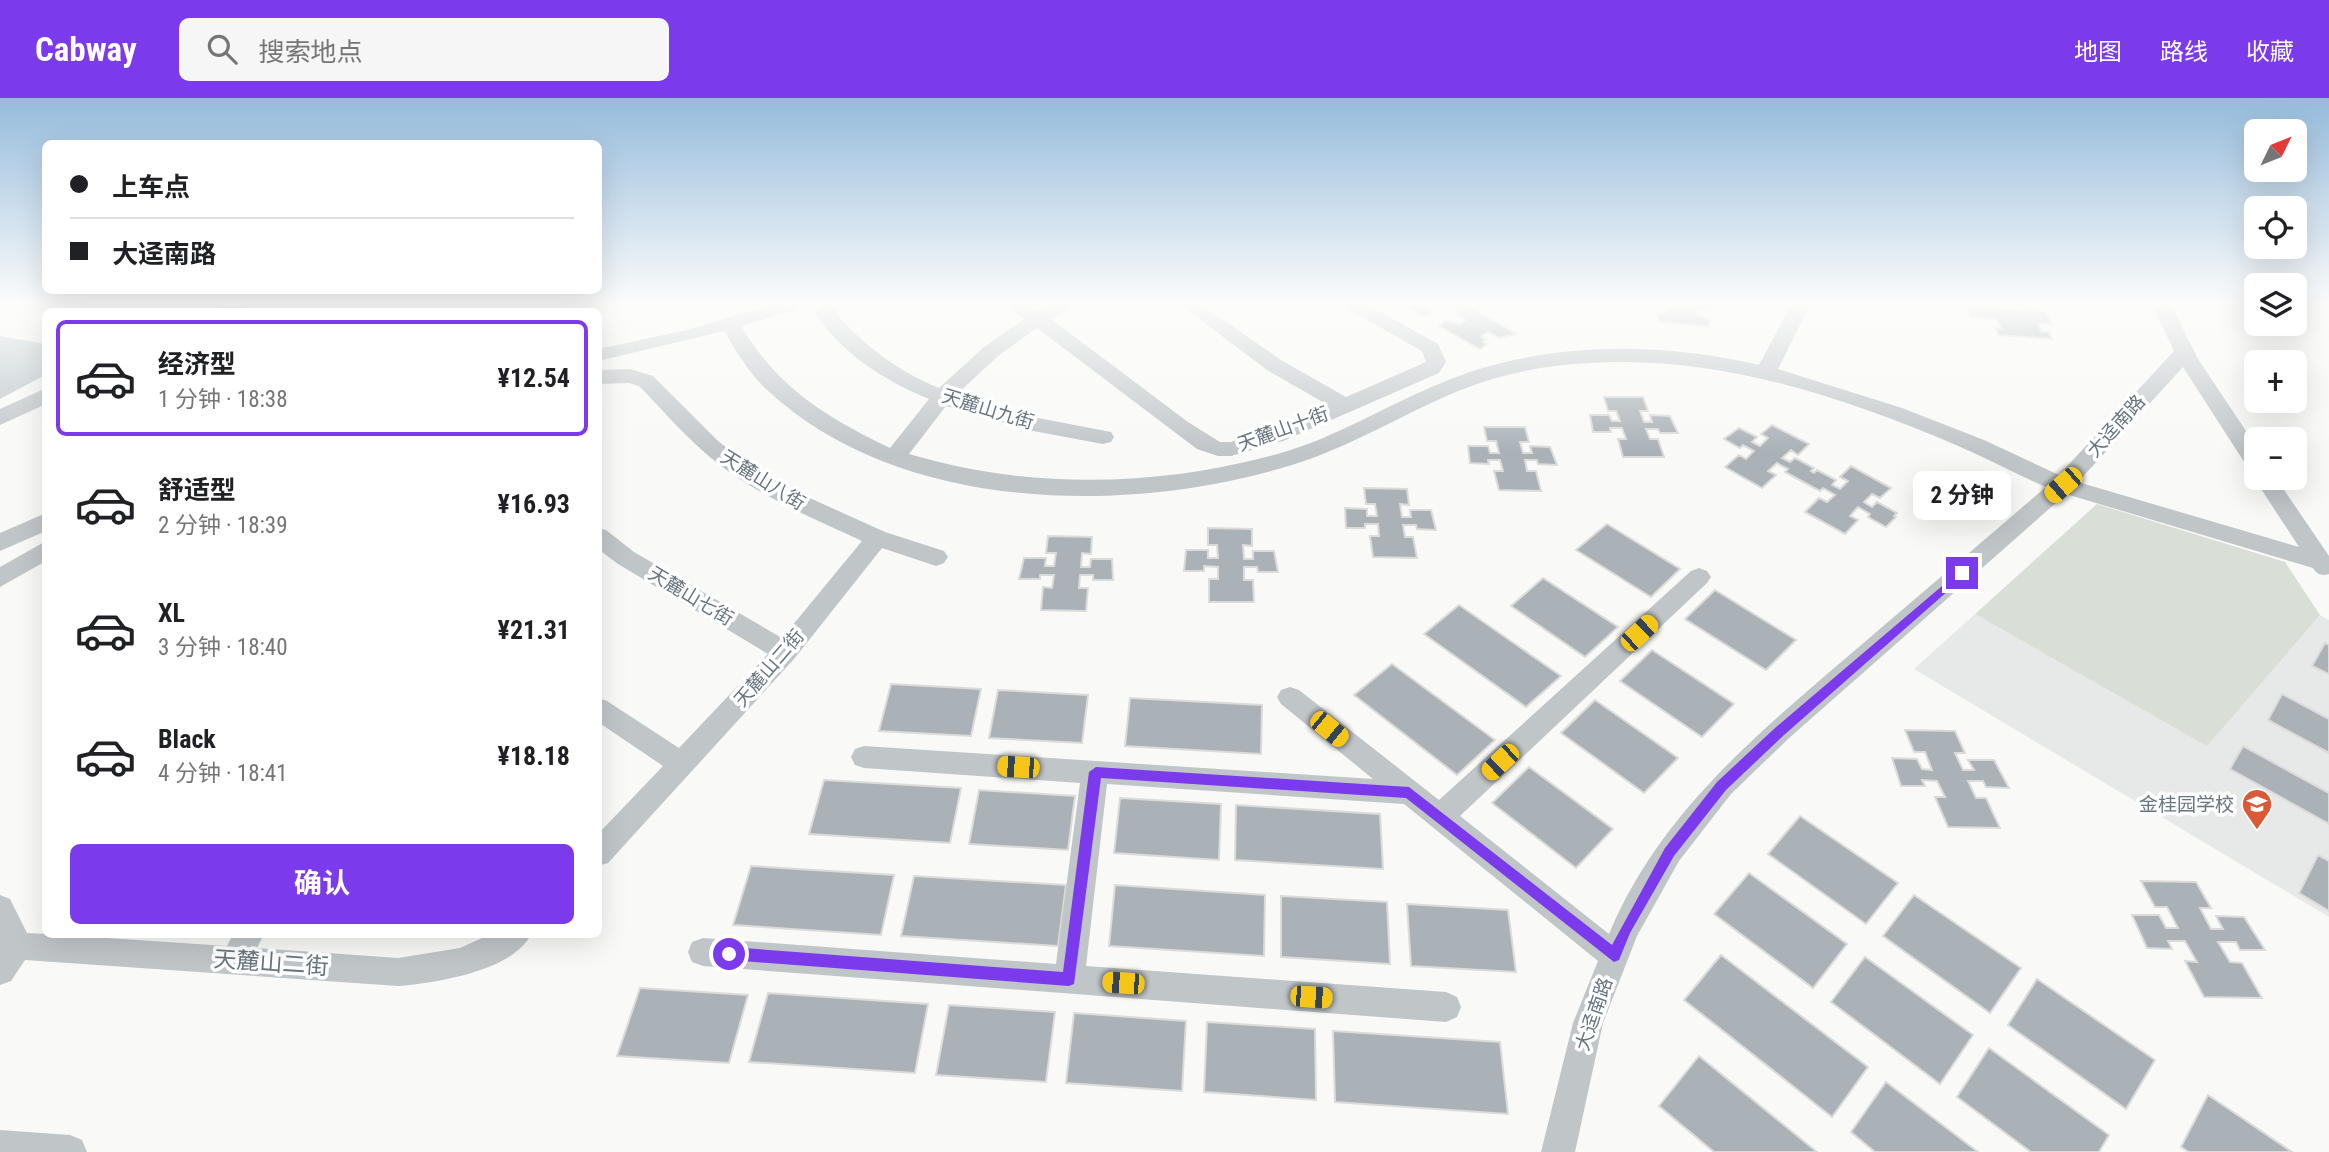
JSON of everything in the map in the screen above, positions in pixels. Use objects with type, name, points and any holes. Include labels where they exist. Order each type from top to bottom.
[{"type":"street","points":[[748,354],[774,385],[803,409],[838,431],[896,456],[974,478],[1027,486],[1082,489],[1137,488],[1192,482],[1244,471],[1293,457],[1452,386],[1529,364],[1585,357],[1643,356],[1704,361],[1766,372],[1829,390],[1921,422],[2063,485],[2324,568]]},
{"type":"street","name":"天麓山九街","points":[[866,354],[897,375],[942,397],[1003,416],[1103,437]]},
{"type":"street","points":[[896,456],[942,397],[988,354]]},
{"type":"street","name":"天麓山十街","points":[[1084,354],[1161,414],[1205,444],[1218,449],[1231,449],[1275,436],[1432,368],[1436,362],[1433,354]]},
{"type":"street","points":[[1258,354],[1345,406]]},
{"type":"street","points":[[1766,372],[1775,354]]},
{"type":"street","name":"大迳南路","points":[[1558,1152],[1588,1023],[1625,930],[1669,852],[1721,786],[1790,722],[2063,485],[2183,354]]},
{"type":"street","points":[[2186,354],[2244,444]]},
{"type":"street","name":"天麓山八街","points":[[605,376],[630,376],[646,381],[710,446],[744,472],[828,518],[877,538],[936,557]]},
{"type":"street","points":[[0,418],[42,397]]},
{"type":"street","points":[[2273,490],[2324,568]]},
{"type":"street","points":[[0,543],[42,524]]},
{"type":"street","name":"天麓山二街","points":[[602,850],[785,652],[877,538]]},
{"type":"street","name":"天麓山七街","points":[[602,539],[626,558],[785,652]]},
{"type":"street","points":[[0,578],[42,552]]},
{"type":"street","points":[[1440,817],[1699,577]]},
{"type":"street","points":[[1290,697],[1614,956]]},
{"type":"street","points":[[602,711],[683,765]]},
{"type":"street","points":[[864,757],[1409,793]]},
{"type":"street","points":[[1069,979],[1096,772]]},
{"type":"street","points":[[0,908],[18,946],[0,971]]},
{"type":"street","name":"天麓山二街","points":[[18,946],[243,947],[398,972],[436,970],[475,958],[509,938]]},
{"type":"street","points":[[703,952],[1446,1007]]},
{"type":"street","points":[[0,1147],[70,1152]]},
{"type":"shaded area","points":[[0,354],[42,354],[42,377],[0,399]]},
{"type":"shaded area","points":[[2097,504],[2285,562],[2320,615],[2207,746],[1975,614]]},
{"type":"shaded area","name":"金桂园学校","points":[[1975,614],[2207,745],[2320,615],[2329,620],[2329,917],[1914,669]]},
{"type":"building","points":[[1604,397],[1643,397],[1648,411],[1640,411],[1644,422],[1652,422],[1650,415],[1670,416],[1678,433],[1660,433],[1658,429],[1646,429],[1650,439],[1658,439],[1664,457],[1623,457],[1618,439],[1626,439],[1622,428],[1610,428],[1611,432],[1593,432],[1590,415],[1609,415],[1612,421],[1620,421],[1616,411],[1608,411]]},
{"type":"building","points":[[1772,425],[1809,444],[1798,455],[1791,450],[1782,458],[1790,462],[1795,458],[1814,468],[1811,471],[1814,473],[1817,470],[1836,480],[1832,485],[1840,489],[1848,481],[1840,477],[1851,466],[1891,488],[1880,498],[1872,494],[1864,502],[1872,507],[1877,502],[1897,513],[1894,516],[1896,517],[1886,527],[1868,517],[1870,514],[1858,507],[1850,516],[1858,520],[1845,534],[1805,512],[1819,498],[1827,502],[1835,495],[1823,488],[1820,491],[1785,472],[1788,469],[1777,463],[1768,471],[1776,475],[1762,488],[1725,467],[1739,455],[1746,459],[1754,451],[1743,445],[1740,448],[1724,439],[1739,428],[1757,437],[1752,442],[1760,446],[1768,438],[1761,434]]},
{"type":"building","points":[[1484,427],[1525,427],[1529,442],[1520,442],[1523,453],[1532,453],[1530,446],[1550,447],[1557,465],[1525,460],[1527,471],[1536,471],[1541,491],[1499,490],[1494,471],[1503,471],[1500,460],[1488,460],[1489,464],[1470,463],[1468,446],[1488,446],[1490,453],[1499,453],[1496,441],[1487,441]]},
{"type":"building","points":[[1364,488],[1407,489],[1409,505],[1400,504],[1402,517],[1411,517],[1410,510],[1431,510],[1436,530],[1403,525],[1405,537],[1413,537],[1417,558],[1373,557],[1370,536],[1379,536],[1378,524],[1365,524],[1365,528],[1346,528],[1345,508],[1367,509],[1367,516],[1377,516],[1375,504],[1366,504]]},
{"type":"building","points":[[1607,524],[1680,569],[1651,597],[1576,550]]},
{"type":"building","points":[[1208,528],[1252,529],[1252,546],[1243,545],[1244,559],[1253,559],[1253,551],[1274,551],[1278,572],[1258,572],[1257,567],[1244,567],[1244,580],[1253,580],[1254,602],[1209,602],[1209,579],[1218,579],[1218,567],[1204,566],[1204,571],[1184,571],[1186,550],[1208,550],[1208,558],[1218,558],[1217,545],[1208,545]]},
{"type":"building","points":[[1048,536],[1092,537],[1091,554],[1082,553],[1081,567],[1090,567],[1091,559],[1112,559],[1113,580],[1093,580],[1093,575],[1080,575],[1079,588],[1088,588],[1086,611],[1041,610],[1043,587],[1052,588],[1054,575],[1040,575],[1040,579],[1019,579],[1024,558],[1046,558],[1045,566],[1054,566],[1056,553],[1046,553]]},
{"type":"building","points":[[1543,578],[1618,627],[1585,657],[1511,606]]},
{"type":"building","points":[[1715,590],[1796,640],[1766,670],[1685,619]]},
{"type":"building","points":[[1459,605],[1561,676],[1526,707],[1424,634]]},
{"type":"building","points":[[2325,643],[2329,645],[2329,674],[2312,666]]},
{"type":"building","points":[[1652,650],[1734,704],[1702,737],[1620,681]]},
{"type":"building","points":[[1392,664],[1495,740],[1457,775],[1354,695]]},
{"type":"building","points":[[891,684],[981,689],[971,736],[879,731]]},
{"type":"building","points":[[998,690],[1088,695],[1082,743],[989,738]]},
{"type":"building","points":[[2282,694],[2329,719],[2329,753],[2268,720]]},
{"type":"building","points":[[1130,698],[1262,705],[1261,754],[1125,746]]},
{"type":"building","points":[[1595,700],[1678,758],[1644,793],[1561,733]]},
{"type":"building","points":[[1905,730],[1955,731],[1965,753],[1955,753],[1963,770],[1974,770],[1968,760],[1994,760],[2009,788],[1986,787],[1983,781],[1968,781],[1976,798],[1986,798],[2000,828],[1948,827],[1935,797],[1945,797],[1937,781],[1922,780],[1925,786],[1901,786],[1892,758],[1917,759],[1922,769],[1932,770],[1925,752],[1914,752]]},
{"type":"building","points":[[2243,746],[2329,793],[2329,824],[2230,769]]},
{"type":"building","points":[[1529,767],[1613,829],[1576,868],[1492,803]]},
{"type":"building","points":[[824,780],[961,788],[950,843],[809,834]]},
{"type":"building","points":[[979,790],[1075,796],[1068,850],[969,844]]},
{"type":"building","points":[[1120,798],[1221,804],[1219,860],[1114,853]]},
{"type":"building","points":[[1236,805],[1380,814],[1383,869],[1235,860]]},
{"type":"building","points":[[1800,816],[1898,883],[1866,924],[1768,854]]},
{"type":"building","points":[[2318,855],[2329,861],[2329,911],[2299,893]]},
{"type":"building","points":[[751,866],[894,875],[881,935],[733,925]]},
{"type":"building","points":[[1749,873],[1847,944],[1813,988],[1714,914]]},
{"type":"building","points":[[914,876],[1066,885],[1058,946],[901,936]]},
{"type":"building","points":[[2141,881],[2196,882],[2211,908],[2200,908],[2211,929],[2223,929],[2216,916],[2244,917],[2265,950],[2240,950],[2236,942],[2218,942],[2230,962],[2242,963],[2262,998],[2204,997],[2185,961],[2197,962],[2185,941],[2168,941],[2172,949],[2147,948],[2132,915],[2159,915],[2166,928],[2178,928],[2167,907],[2155,907]]},
{"type":"building","points":[[1115,885],[1265,895],[1264,956],[1109,946]]},
{"type":"building","points":[[1914,895],[2021,968],[1990,1013],[1883,936]]},
{"type":"building","points":[[1281,896],[1387,902],[1390,964],[1281,957]]},
{"type":"building","points":[[1407,904],[1508,910],[1516,972],[1411,966]]},
{"type":"building","points":[[1721,955],[1868,1067],[1832,1117],[1684,1000]]},
{"type":"building","points":[[1865,957],[1973,1035],[1940,1084],[1831,1002]]},
{"type":"building","points":[[2037,979],[2155,1060],[2126,1109],[2008,1025]]},
{"type":"building","points":[[640,988],[748,995],[729,1063],[617,1056]]},
{"type":"building","points":[[768,993],[928,1004],[915,1073],[749,1062]]},
{"type":"building","points":[[949,1005],[1055,1012],[1046,1082],[936,1075]]},
{"type":"building","points":[[1074,1013],[1186,1021],[1182,1091],[1066,1083]]},
{"type":"building","points":[[1207,1022],[1315,1029],[1316,1100],[1204,1092]]},
{"type":"building","points":[[1333,1031],[1500,1042],[1508,1114],[1335,1102]]},
{"type":"building","points":[[1989,1048],[2109,1135],[2099,1152],[2031,1152],[1957,1097]]},
{"type":"building","points":[[1699,1056],[1817,1152],[1714,1152],[1659,1106]]},
{"type":"building","points":[[1886,1082],[1978,1152],[1875,1152],[1851,1132]]},
{"type":"building","points":[[2208,1095],[2292,1152],[2189,1152],[2181,1147]]},
{"type":"place","name":"金桂园学校","points":[[2257,831]]},
{"type":"route","points":[[729,954],[1069,979],[1096,772],[1409,793],[1614,956],[1625,930],[1669,852],[1721,786],[1779,731],[1962,573]]}]
